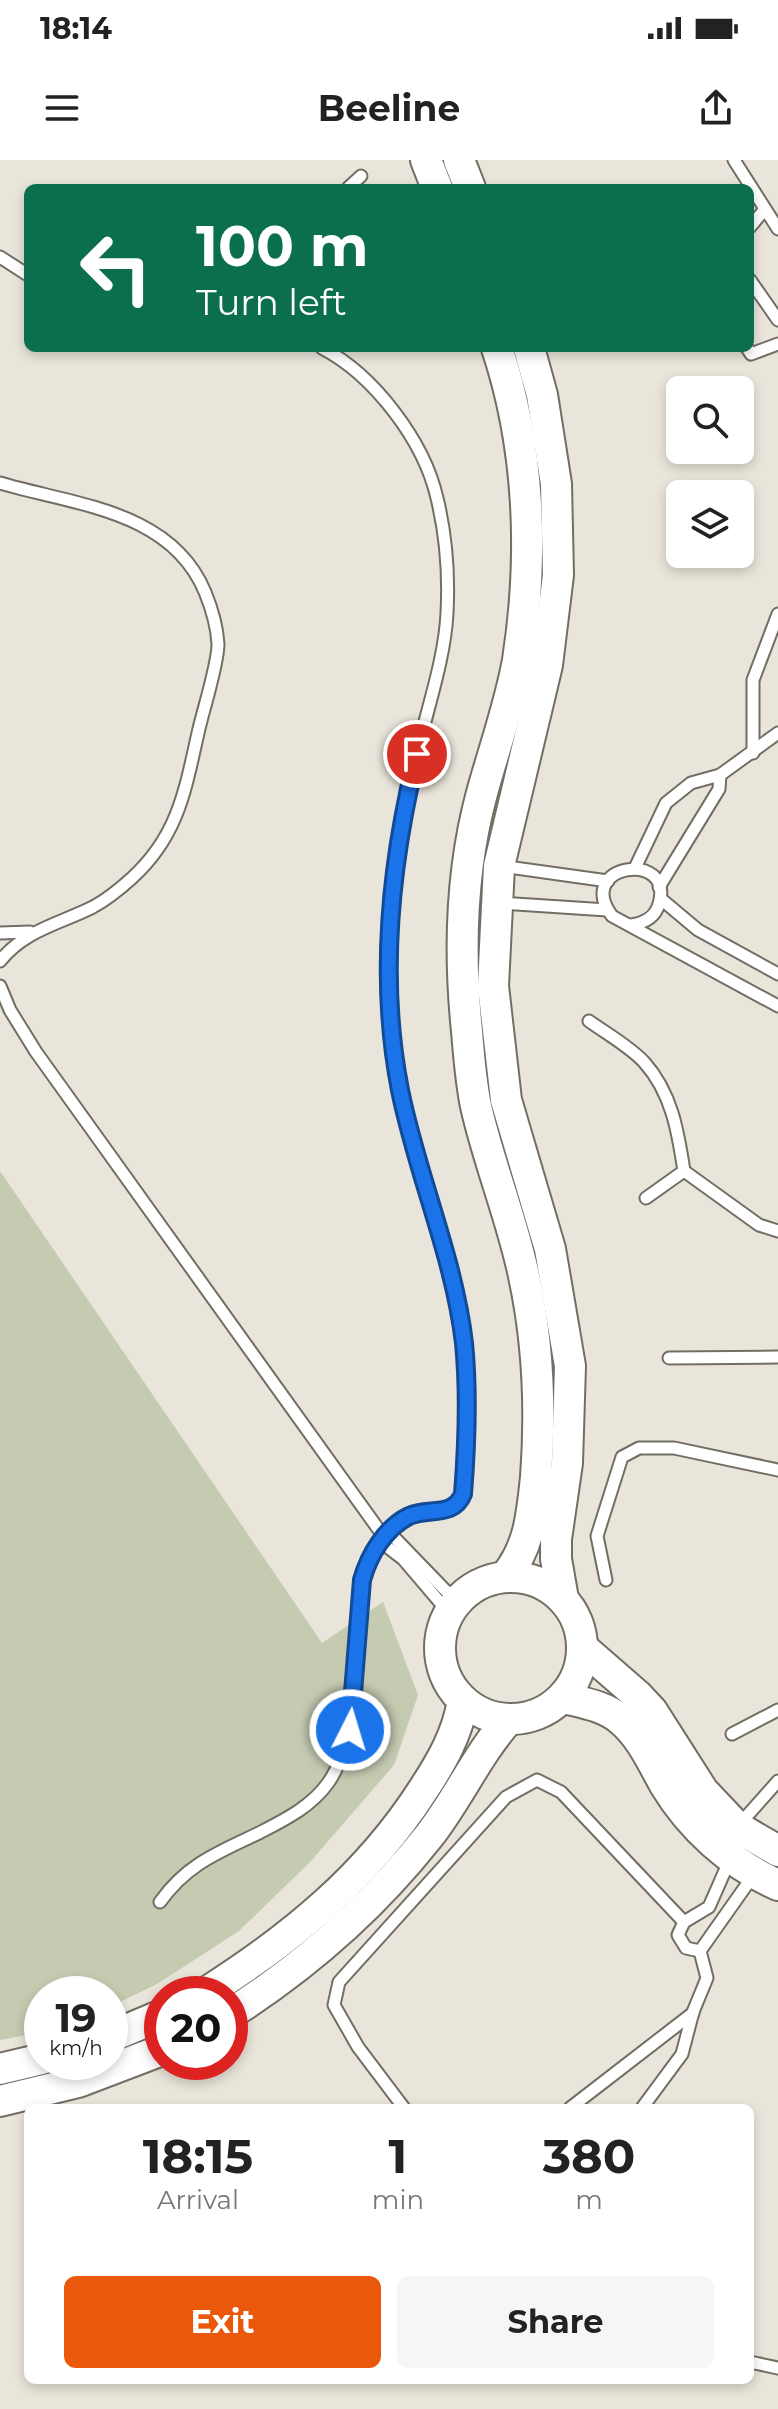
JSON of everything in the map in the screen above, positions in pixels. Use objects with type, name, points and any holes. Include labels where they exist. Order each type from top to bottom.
[{"type":"street","points":[[426,160],[435,184]]},
{"type":"street","points":[[459,160],[468,184]]},
{"type":"street","points":[[498,352],[511,400],[521,458],[527,574],[518,662],[473,832],[490,883],[493,986],[506,1100],[550,1249],[570,1366],[567,1463],[556,1539],[563,1599]]},
{"type":"street","points":[[505,1577],[521,1553],[532,1517],[538,1435],[537,1374],[524,1274],[484,1137],[471,1071],[462,934],[490,883],[547,665],[558,575],[556,484],[542,395],[530,352]]},
{"type":"street","points":[[505,1577],[526,1578],[546,1586],[563,1599],[574,1613],[581,1630],[583,1648],[581,1666],[564,1698],[538,1714],[508,1720],[477,1711],[463,1701],[443,1669],[440,1650],[442,1631],[454,1606],[473,1588],[488,1580],[505,1577]]},
{"type":"street","points":[[583,1648],[652,1711],[703,1791],[759,1854]]},
{"type":"street","points":[[564,1698],[603,1708],[633,1731],[689,1819],[714,1845],[759,1854]]},
{"type":"street","points":[[232,1976],[267,1954],[318,1913],[365,1866],[407,1815],[443,1760],[460,1722],[463,1701]]},
{"type":"street","points":[[248,2002],[283,1980],[337,1936],[385,1887],[431,1834],[479,1757],[508,1720]]},
{"type":"street","points":[[0,2101],[78,2082],[144,2057]]},
{"type":"street","points":[[0,2069],[24,2063]]},
{"type":"lane","points":[[734,160],[749,184]]},
{"type":"lane","points":[[352,184],[361,176]]},
{"type":"lane","points":[[754,192],[778,229]]},
{"type":"lane","points":[[754,222],[765,209]]},
{"type":"lane","points":[[0,257],[24,272]]},
{"type":"lane","points":[[754,286],[778,320]]},
{"type":"lane","points":[[750,352],[778,344]]},
{"type":"lane","points":[[160,1902],[191,1867],[283,1821],[308,1805],[328,1784],[342,1758],[350,1730],[362,1580],[366,1566],[385,1537],[411,1515],[425,1511],[447,1511],[460,1502],[463,1494],[469,1417],[463,1341],[448,1265],[400,1089],[390,1012],[388,934],[395,857],[438,671],[447,614],[446,554],[437,496],[414,441],[380,393],[329,352]]},
{"type":"lane","points":[[0,483],[119,514],[152,529],[179,551],[199,579],[213,612],[218,646],[182,806],[158,850],[132,879],[94,906],[34,931],[0,961]]},
{"type":"lane","points":[[753,753],[753,680],[778,614]]},
{"type":"lane","points":[[635,868],[666,803],[691,783],[720,775],[778,733]]},
{"type":"lane","points":[[631,925],[651,918],[658,909],[660,893],[719,789],[720,775]]},
{"type":"lane","points":[[490,883],[608,881],[624,869],[635,868],[650,874],[660,893],[698,930],[778,974]]},
{"type":"lane","points":[[607,910],[604,895],[608,881]]},
{"type":"lane","points":[[490,883],[607,910],[617,920],[778,1006]]},
{"type":"lane","points":[[0,933],[34,931]]},
{"type":"lane","points":[[0,986],[10,1010],[36,1052],[385,1537],[446,1591],[454,1606]]},
{"type":"lane","points":[[589,1021],[643,1062],[667,1097],[676,1122],[684,1171],[759,1225],[778,1231]]},
{"type":"lane","points":[[646,1198],[684,1171]]},
{"type":"lane","points":[[669,1358],[778,1357]]},
{"type":"lane","points":[[606,1580],[597,1536],[622,1457],[639,1448],[674,1448],[778,1470]]},
{"type":"lane","points":[[732,1734],[778,1710]]},
{"type":"lane","points":[[401,2104],[358,2047],[334,2005],[339,1982],[506,1797],[537,1780],[561,1792],[684,1922]]},
{"type":"lane","points":[[645,2104],[682,2054],[693,2012],[707,1978],[700,1951],[759,1854],[778,1781]]},
{"type":"lane","points":[[700,1951],[686,1948],[678,1935],[684,1922],[709,1907],[759,1854]]},
{"type":"lane","points":[[575,2104],[693,2012]]},
{"type":"lane","points":[[754,2363],[778,2368]]},
{"type":"green space","points":[[0,1171],[322,1643],[383,1602],[418,1695],[394,1765],[311,1861],[239,1931],[169,1976],[144,1976],[144,1990],[128,1998],[128,1976],[24,1976],[24,2035],[0,2040]]},
{"type":"route","points":[[350,1730],[362,1580],[366,1566],[372,1553],[399,1522],[425,1511],[447,1511],[460,1502],[469,1417],[463,1341],[448,1265],[400,1089],[390,1012],[388,934],[395,857],[417,754]]}]
